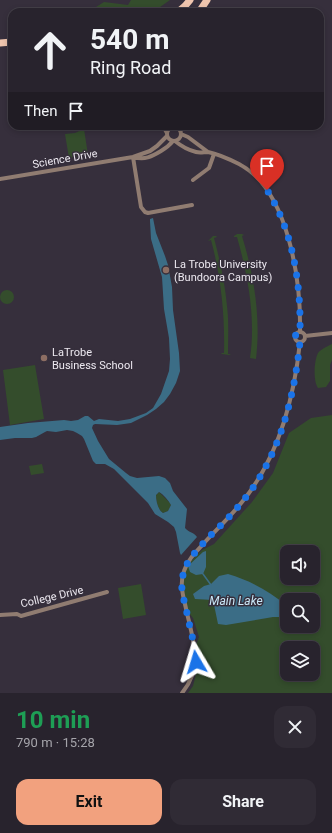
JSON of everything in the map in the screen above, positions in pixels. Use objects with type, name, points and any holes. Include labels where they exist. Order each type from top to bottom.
[{"type":"main road","points":[[183,8],[190,0]]},
{"type":"street","points":[[165,130],[169,139],[180,145],[197,152],[208,152],[243,166],[252,172],[263,184],[276,206],[289,242],[294,262],[299,295],[300,332]]},
{"type":"street","points":[[167,135],[169,130]]},
{"type":"street","points":[[179,130],[181,134],[188,137],[208,152]]},
{"type":"street","points":[[174,141],[180,138],[181,134]]},
{"type":"street","name":"Science Drive","points":[[0,180],[133,157],[150,151],[167,135]]},
{"type":"street","name":"Science Drive","points":[[133,157],[142,158],[152,156],[169,146],[174,141]]},
{"type":"street","points":[[150,151],[152,156]]},
{"type":"street","points":[[193,180],[209,168],[214,154]]},
{"type":"street","points":[[133,157],[141,207],[145,212],[148,213],[192,205]]},
{"type":"street","points":[[300,332],[304,333],[305,336]]},
{"type":"street","points":[[300,332],[296,334],[295,337],[296,340],[300,342]]},
{"type":"street","points":[[305,336],[332,333]]},
{"type":"street","points":[[182,693],[189,683],[196,662],[182,592],[184,569],[191,556],[242,502],[252,489],[268,462],[278,441],[288,410],[298,366],[300,342],[304,340],[305,336]]},
{"type":"street","name":"College Drive","points":[[0,615],[17,614],[22,616],[107,592]]},
{"type":"green space","points":[[131,0],[170,0],[159,8],[94,8],[104,2],[128,5]]},
{"type":"green space","points":[[84,130],[88,155],[69,158],[65,134]]},
{"type":"green space","points":[[237,234],[244,235],[242,236],[253,281],[258,328],[256,359],[250,358],[252,328],[250,297],[248,282],[237,237],[234,237]]},
{"type":"green space","points":[[213,236],[217,237],[214,238],[226,297],[228,318],[228,354],[231,354],[229,355],[221,353],[224,353],[222,296],[211,240],[208,241]]},
{"type":"green space","points":[[4,290],[10,290],[14,294],[14,300],[10,304],[4,304],[0,300],[0,294]]},
{"type":"green space","points":[[332,344],[330,381],[326,387],[318,388],[316,385],[315,366],[318,353]]},
{"type":"green space","points":[[35,365],[44,419],[10,425],[3,370]]},
{"type":"green space","points":[[332,415],[332,693],[188,693],[193,686],[199,662],[196,645],[199,637],[193,618],[183,606],[181,594],[183,575],[190,562],[202,550],[214,544],[252,502],[273,473],[289,433],[311,418]]},
{"type":"green space","points":[[42,464],[44,473],[31,475],[29,466]]},
{"type":"green space","points":[[159,492],[171,505],[168,511],[163,513],[161,512],[156,500],[156,495]]},
{"type":"green space","points":[[141,584],[146,615],[123,619],[118,588]]},
{"type":"water","points":[[153,218],[156,233],[168,265],[172,287],[180,371],[176,383],[164,402],[147,415],[131,423],[117,425],[95,424],[92,428],[109,459],[130,476],[137,478],[159,476],[165,478],[170,483],[173,491],[187,509],[185,528],[197,537],[181,555],[174,527],[155,514],[148,503],[114,469],[105,464],[96,464],[93,461],[82,436],[73,431],[67,430],[56,432],[47,431],[32,438],[0,440],[0,427],[28,423],[64,420],[71,421],[78,420],[85,416],[88,416],[94,421],[99,419],[118,421],[130,419],[146,413],[153,408],[161,394],[169,371],[170,359],[162,277],[151,239],[150,219]],"holes":[[[159,492],[171,505],[168,511],[163,513],[161,512],[156,500],[156,495]]]},
{"type":"water","points":[[206,551],[206,567],[203,574],[196,575],[190,572],[188,566]]},
{"type":"water","name":"Main Lake","points":[[228,574],[244,579],[273,595],[280,600],[280,617],[226,625],[218,624],[213,600],[195,599],[193,594],[204,586],[211,584],[219,576]]},
{"type":"waterway","points":[[203,574],[211,585]]},
{"type":"place","name":"La Trobe University (Bundoora Campus)","points":[[166,270]]},
{"type":"place","name":"LaTrobe Business School","points":[[44,358]]},
{"type":"route","points":[[196,662],[182,592],[184,569],[191,556],[242,502],[252,489],[268,462],[278,441],[288,410],[298,366],[300,342],[296,340],[295,337],[296,334],[300,332],[300,316],[299,295],[293,256],[276,206],[267,190]]}]
